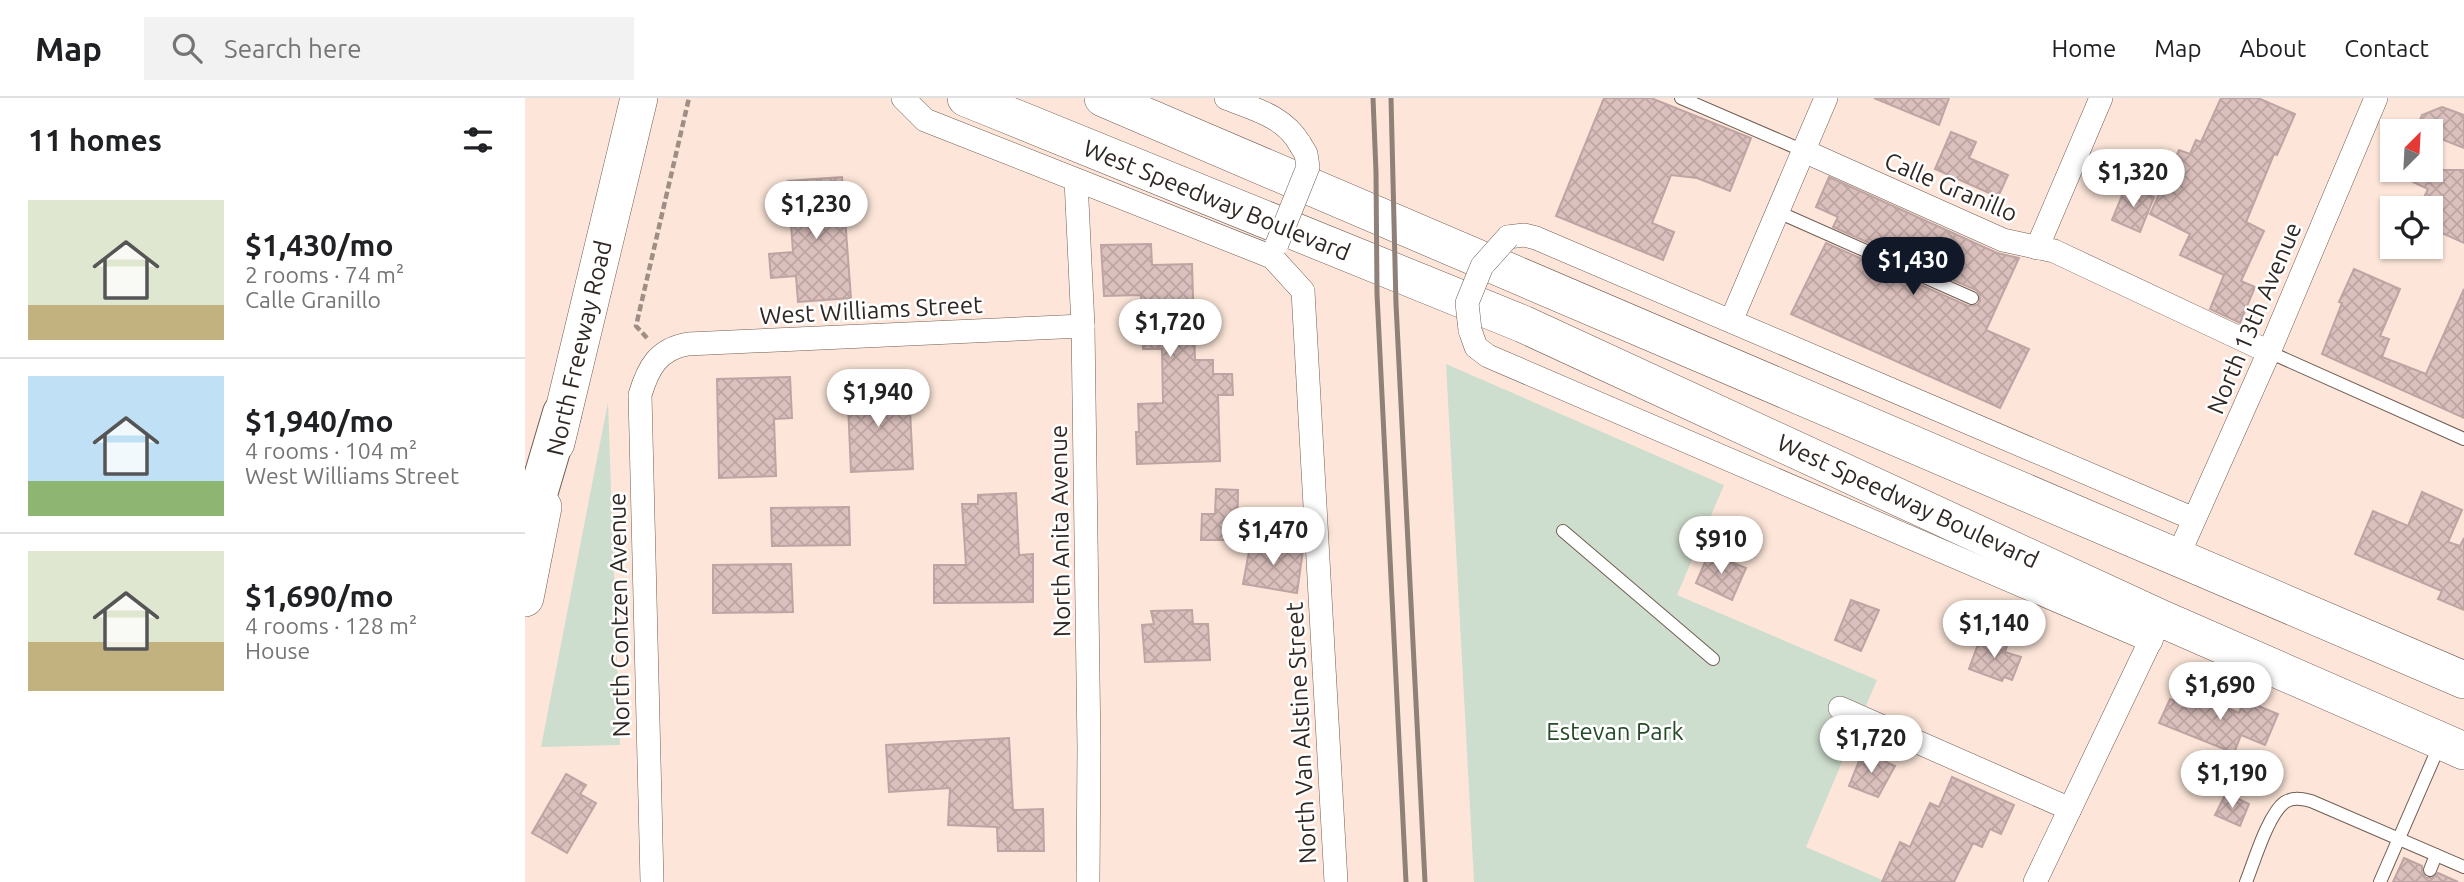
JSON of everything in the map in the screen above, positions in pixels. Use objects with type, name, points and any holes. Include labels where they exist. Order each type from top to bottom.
[{"type":"highway","points":[[525,538],[562,412]]},
{"type":"main road","name":"North Freeway Road","points":[[525,598],[562,412],[639,98]]},
{"type":"main road","points":[[624,161],[660,98]]},
{"type":"main road","name":"West Speedway Boulevard","points":[[966,98],[1523,324],[2156,630],[2453,745]]},
{"type":"main road","name":"West Speedway Boulevard","points":[[1103,98],[2463,678]]},
{"type":"street","points":[[904,98],[925,120],[1076,180],[1275,251],[1308,167],[1306,154],[1293,131],[1284,123],[1226,98]]},
{"type":"street","points":[[1731,321],[1826,98]]},
{"type":"street","points":[[2037,248],[2101,98]]},
{"type":"street","name":"North 13th Avenue","points":[[2177,558],[2269,352],[2376,98]]},
{"type":"street","name":"Calle Granillo","points":[[1804,151],[2003,240],[2054,251],[2269,352]]},
{"type":"street","name":"North Anita Avenue","points":[[1076,180],[1083,327],[1089,747],[1088,882]]},
{"type":"street","name":"West Speedway Boulevard","points":[[2156,630],[1488,356],[1476,347],[1470,330],[1467,303],[1482,265],[1508,237],[1524,235],[1536,238],[2195,519]]},
{"type":"street","name":"North Van Alstine Street","points":[[1275,251],[1303,291],[1336,882]]},
{"type":"street","name":"West Williams Street","points":[[663,353],[688,344],[1083,327]]},
{"type":"street","name":"North Contzen Avenue","points":[[652,882],[640,395],[646,374],[663,353]]},
{"type":"street","points":[[2035,882],[2156,630]]},
{"type":"street","points":[[1840,708],[2070,809]]},
{"type":"lane","points":[[1681,98],[1804,151]]},
{"type":"lane","points":[[1778,212],[1972,298]]},
{"type":"lane","points":[[2269,352],[2464,439]]},
{"type":"lane","points":[[1563,531],[1713,659]]},
{"type":"lane","points":[[2380,882],[2398,839],[2453,745]]},
{"type":"lane","points":[[2246,882],[2276,811],[2286,802],[2297,798],[2312,801],[2464,867]]},
{"type":"lane","points":[[2430,870],[2436,855]]},
{"type":"path","points":[[663,353],[636,326],[689,98]]},
{"type":"green space","name":"Estevan Park","points":[[1446,364],[1724,485],[1677,595],[1877,680],[1806,847],[1887,882],[1474,882]]},
{"type":"green space","points":[[608,402],[620,745],[541,747]]},
{"type":"building","points":[[1604,98],[1651,98],[1751,138],[1730,191],[1697,178],[1671,175],[1652,223],[1674,232],[1663,260],[1556,216]]},
{"type":"building","points":[[1874,98],[1949,98],[1939,125]]},
{"type":"building","points":[[2221,98],[2258,98],[2295,114],[2277,155],[2274,154],[2246,222],[2264,231],[2241,281],[2255,287],[2240,323],[2210,309],[2224,275],[2180,255],[2190,234],[2150,214],[2179,150],[2190,154],[2196,140],[2201,142]]},
{"type":"building","points":[[2442,107],[2464,115],[2464,148],[2443,140],[2443,119],[2420,119],[2422,115]]},
{"type":"building","points":[[1951,132],[1976,142],[1969,158],[2008,175],[1998,197],[1935,169]]},
{"type":"building","points":[[2443,170],[2464,170],[2464,243],[2443,233],[2443,196],[2425,196],[2428,189],[2413,182],[2443,182]]},
{"type":"building","points":[[842,177],[851,298],[798,302],[796,276],[771,278],[769,254],[793,252],[788,181]]},
{"type":"building","points":[[1829,177],[1997,253],[2019,258],[1986,330],[2029,349],[2000,408],[1791,314],[1826,243],[1968,306],[1977,305],[1980,301],[1976,290],[1833,227],[1838,217],[1816,207]]},
{"type":"building","points":[[2126,186],[2154,197],[2140,232],[2112,220]]},
{"type":"building","points":[[1151,244],[1152,265],[1192,264],[1195,360],[1213,360],[1213,374],[1232,374],[1233,395],[1218,395],[1220,461],[1137,464],[1138,404],[1163,403],[1162,349],[1143,349],[1141,295],[1104,296],[1101,245]]},
{"type":"building","points":[[2354,269],[2400,289],[2380,336],[2389,339],[2382,357],[2426,374],[2464,289],[2464,418],[2322,354],[2342,303],[2339,302]]},
{"type":"building","points":[[790,377],[792,418],[774,419],[776,476],[719,478],[717,379]]},
{"type":"building","points":[[891,380],[893,411],[910,410],[913,469],[851,472],[847,382]]},
{"type":"building","points":[[1216,489],[1238,490],[1237,540],[1201,540],[1202,514],[1215,514]]},
{"type":"building","points":[[2422,492],[2462,510],[2448,542],[2460,546],[2464,538],[2464,610],[2438,599],[2442,591],[2355,554],[2373,511],[2408,526]]},
{"type":"building","points":[[1016,493],[1019,555],[1033,554],[1033,602],[934,603],[934,565],[966,565],[962,504],[978,504],[978,495]]},
{"type":"building","points":[[849,507],[850,545],[772,546],[771,508]]},
{"type":"building","points":[[1251,541],[1303,550],[1297,593],[1243,584]]},
{"type":"building","points":[[1709,553],[1746,568],[1732,600],[1696,583]]},
{"type":"building","points":[[791,564],[793,612],[713,613],[713,565]]},
{"type":"building","points":[[1851,600],[1879,610],[1861,651],[1835,640]]},
{"type":"building","points":[[1192,610],[1193,624],[1208,624],[1210,660],[1145,662],[1142,625],[1154,624],[1151,611]]},
{"type":"building","points":[[1981,636],[2007,646],[2005,652],[2021,657],[2012,680],[2004,677],[2002,681],[1969,669]]},
{"type":"building","points":[[2197,695],[2239,713],[2244,700],[2278,714],[2265,745],[2241,735],[2234,753],[2159,723],[2170,699],[2192,708]]},
{"type":"building","points":[[1009,738],[1013,810],[1043,809],[1044,851],[998,851],[997,827],[948,825],[950,788],[889,792],[886,745]]},
{"type":"building","points":[[1863,751],[1895,766],[1878,797],[1849,786]]},
{"type":"building","points":[[566,774],[586,785],[580,794],[596,803],[567,853],[532,833]]},
{"type":"building","points":[[1952,777],[2014,805],[2001,834],[1990,829],[1982,847],[1973,843],[1954,882],[1882,882],[1900,842],[1910,847],[1930,803],[1939,807]]},
{"type":"building","points":[[2226,793],[2249,804],[2240,826],[2215,815]]},
{"type":"building","points":[[2404,858],[2422,866],[2426,878],[2432,878],[2438,873],[2458,882],[2393,882]]},
{"type":"railway","points":[[1373,98],[1377,294],[1406,882]]},
{"type":"railway","points":[[1391,98],[1396,304],[1425,882]]}]
